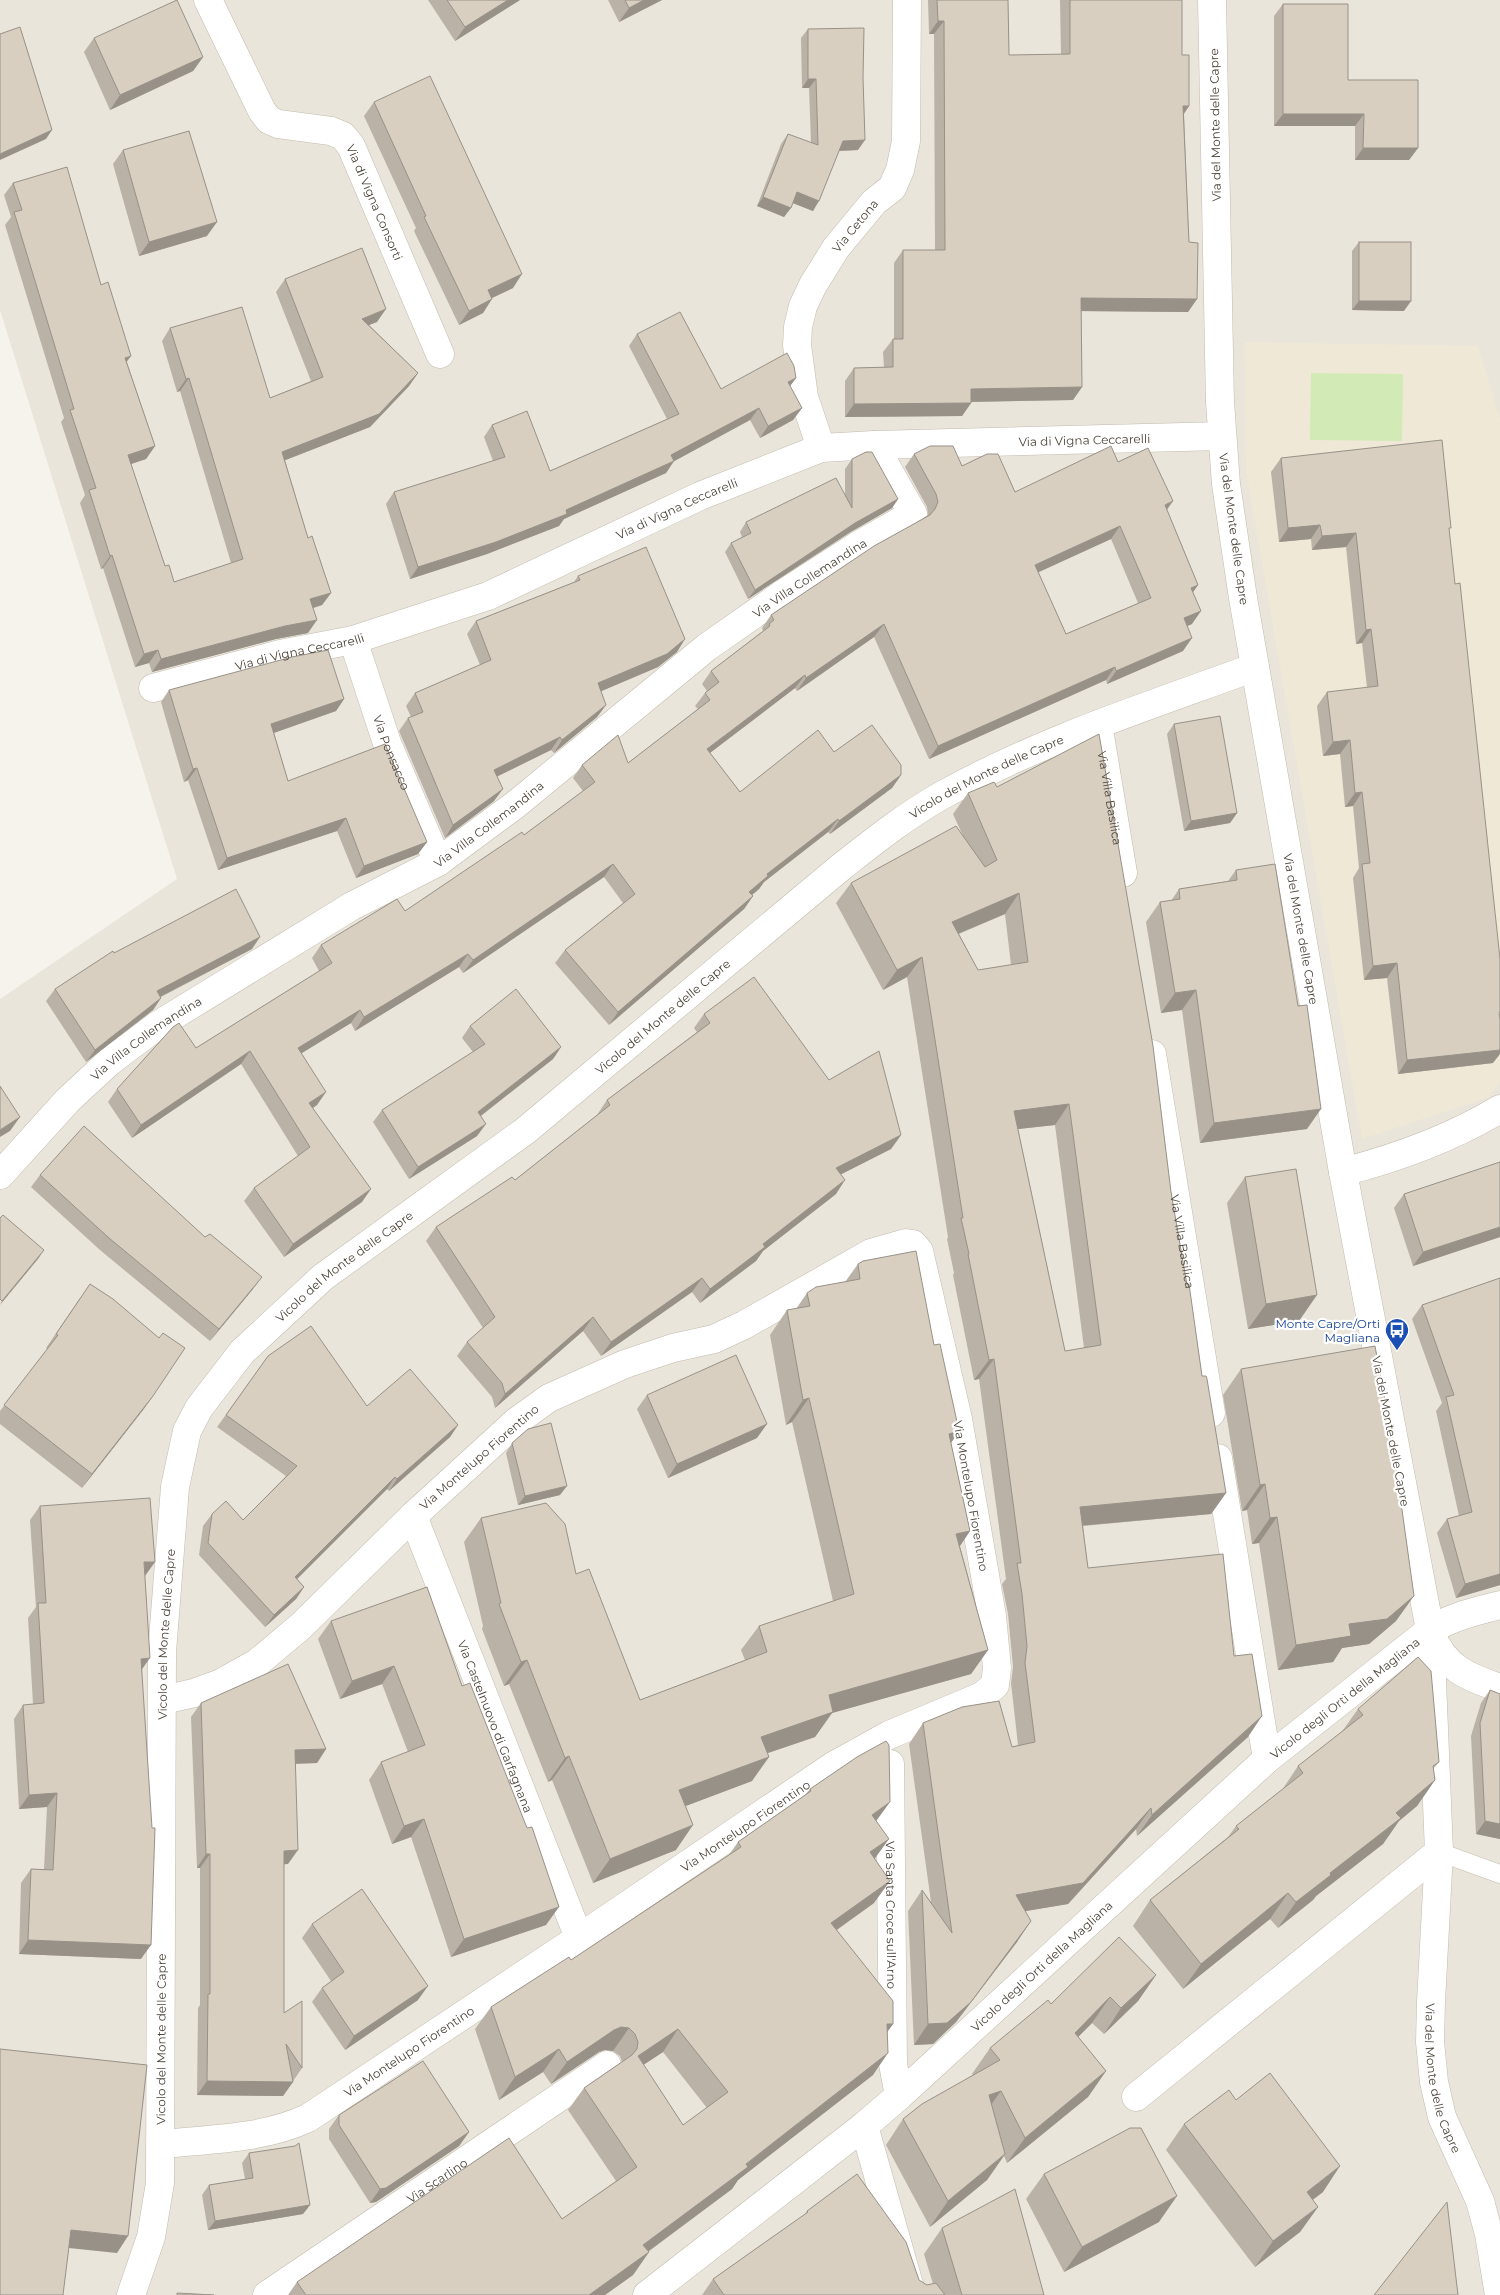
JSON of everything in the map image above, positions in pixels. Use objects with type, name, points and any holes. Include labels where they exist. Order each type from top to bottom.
[{"type":"street","name":"Via di Vigna Consorti","points":[[208,0],[262,111],[269,120],[278,124],[331,131],[343,136],[351,146],[440,354]]},
{"type":"street","name":"Via Cetona","points":[[821,448],[804,397],[797,345],[798,326],[803,306],[813,285],[836,248],[874,202],[892,188],[900,170],[906,142],[907,0]]},
{"type":"street","name":"Via del Monte delle Capre","points":[[1212,0],[1222,436],[1233,533],[1343,1172],[1430,1630],[1439,1852],[1430,2042],[1434,2082],[1442,2117],[1480,2201],[1489,2234],[1499,2295]]},
{"type":"street","name":"Via di Vigna Ceccarelli","points":[[153,688],[280,654],[353,640],[488,596],[700,496],[821,448],[1222,436]]},
{"type":"street","name":"Via Villa Collemandina","points":[[0,1174],[73,1095],[109,1062],[158,1025],[352,906],[438,862],[515,805],[707,646],[857,546],[914,514],[874,445]]},
{"type":"street","name":"Via Ponsacco","points":[[353,640],[387,743],[438,862]]},
{"type":"street","name":"Vicolo del Monte delle Capre","points":[[131,2295],[151,2237],[156,2212],[162,2144],[162,1652],[175,1486],[187,1431],[199,1408],[242,1352],[323,1277],[525,1131],[841,867],[890,829],[940,797],[985,774],[1098,724],[1255,667]]},
{"type":"street","name":"Via Villa Basilica","points":[[1098,724],[1127,902]]},
{"type":"street","name":"Via Villa Basilica","points":[[1148,1030],[1267,1759]]},
{"type":"street","points":[[1343,1172],[1399,1156],[1483,1119],[1500,1109]]},
{"type":"street","name":"Via Montelupo Fiorentino","points":[[162,2144],[256,2134],[281,2128],[308,2118],[833,1766],[889,1735],[982,1696],[995,1685],[997,1677],[992,1616],[958,1420],[919,1251],[913,1244],[906,1243],[871,1253],[783,1304],[714,1339],[673,1348],[633,1362],[549,1398],[517,1421],[413,1516],[301,1626],[257,1663],[220,1684],[194,1693],[163,1700]]},
{"type":"street","name":"Via Castelnuovo di Garfagnana","points":[[413,1516],[579,1938]]},
{"type":"street","name":"Vicolo degli Orti della Magliana","points":[[648,2295],[864,2126],[899,2096],[1267,1759],[1430,1630],[1445,1621],[1500,1605]]},
{"type":"street","points":[[1430,1630],[1442,1655],[1452,1666],[1476,1680],[1500,1688]]},
{"type":"street","name":"Via Santa Croce sull'Arno","points":[[889,1735],[893,2064],[899,2096]]},
{"type":"street","points":[[1136,2097],[1439,1852]]},
{"type":"street","name":"Via Scarlino","points":[[267,2295],[607,2065]]},
{"type":"street","points":[[864,2126],[912,2295]]},
{"type":"lane","points":[[1439,1852],[1500,1874]]},
{"type":"shaded area","points":[[0,0],[1500,0],[1500,2295],[0,2295],[0,999],[177,879],[0,310]]},
{"type":"shaded area","points":[[1245,342],[1478,346],[1500,419],[1500,1082],[1489,1097],[1362,1139],[1246,470]]},
{"type":"green space","points":[[1311,373],[1403,374],[1402,441],[1310,440]]},
{"type":"building","points":[[177,0],[203,57],[120,95],[94,38]]},
{"type":"building","points":[[447,0],[508,0],[465,27]]},
{"type":"building","points":[[625,0],[644,0],[629,8]]},
{"type":"building","points":[[937,0],[1008,0],[1009,55],[1070,54],[1070,0],[1182,0],[1182,55],[1189,55],[1189,106],[1183,106],[1189,242],[1198,243],[1197,299],[1081,298],[1082,387],[971,389],[971,403],[854,404],[854,368],[893,367],[893,339],[903,339],[903,250],[945,250],[944,21],[938,21]]},
{"type":"building","points":[[1283,4],[1348,4],[1348,80],[1418,80],[1418,148],[1363,148],[1364,114],[1283,114]]},
{"type":"building","points":[[20,27],[52,130],[0,154],[0,34]]},
{"type":"building","points":[[864,28],[865,140],[843,141],[819,201],[797,192],[791,208],[763,197],[788,134],[818,145],[816,79],[808,79],[808,29]]},
{"type":"building","points":[[430,76],[522,274],[488,290],[492,299],[469,311],[424,217],[426,216],[374,102]]},
{"type":"building","points":[[189,131],[217,222],[149,242],[123,150]]},
{"type":"building","points":[[67,167],[101,285],[108,282],[131,356],[125,358],[155,446],[128,455],[165,566],[169,565],[174,582],[243,559],[189,378],[186,379],[170,328],[242,307],[270,398],[323,377],[285,279],[362,248],[386,309],[362,319],[418,373],[379,414],[282,452],[308,538],[312,536],[331,593],[310,599],[317,620],[285,626],[161,659],[158,650],[144,654],[89,490],[96,488],[70,410],[74,409],[14,212],[22,210],[13,183]]},
{"type":"building","points":[[1359,242],[1411,242],[1411,301],[1359,301]]},
{"type":"building","points":[[680,312],[721,389],[787,353],[794,366],[796,378],[788,382],[802,408],[768,426],[759,408],[671,455],[674,461],[566,510],[567,514],[496,542],[418,567],[394,492],[505,457],[492,425],[527,411],[550,471],[679,414],[637,334]]},
{"type":"building","points":[[1442,440],[1455,584],[1460,583],[1500,959],[1500,1050],[1407,1060],[1397,963],[1373,966],[1362,864],[1370,863],[1362,792],[1355,793],[1350,740],[1333,742],[1327,692],[1378,686],[1371,629],[1366,630],[1356,533],[1322,536],[1320,525],[1288,528],[1281,458]]},
{"type":"building","points":[[930,446],[953,446],[962,466],[987,454],[998,454],[1015,492],[1111,446],[1118,462],[1148,448],[1173,501],[1165,505],[1198,585],[1191,588],[1201,611],[1184,618],[1192,638],[1116,671],[1115,667],[938,746],[884,624],[806,678],[805,675],[707,749],[740,792],[818,730],[834,752],[872,725],[901,765],[901,775],[839,821],[838,819],[767,874],[768,876],[749,892],[753,896],[618,1012],[565,950],[635,894],[613,864],[473,960],[468,954],[364,1017],[360,1010],[298,1048],[326,1092],[309,1103],[371,1189],[293,1244],[254,1188],[310,1147],[250,1051],[141,1125],[117,1089],[173,1027],[179,1023],[196,1048],[332,963],[321,945],[397,899],[405,911],[522,832],[524,835],[595,782],[582,765],[618,735],[628,763],[710,700],[705,693],[719,682],[711,671],[770,626],[769,624],[774,620],[771,615],[874,546],[930,515],[938,502],[936,494],[914,454]],"holes":[[[1120,526],[1151,598],[1066,634],[1035,565]]]},
{"type":"building","points":[[866,452],[872,452],[898,499],[855,523],[755,590],[731,543],[751,533],[746,522],[836,478],[852,508],[852,459]]},
{"type":"building","points":[[646,547],[685,639],[667,654],[598,683],[606,705],[562,740],[560,737],[494,770],[503,789],[453,825],[408,718],[423,712],[415,693],[491,660],[476,621],[580,580],[578,576]]},
{"type":"building","points":[[328,650],[344,699],[271,724],[288,781],[385,744],[427,842],[364,866],[346,818],[227,858],[197,768],[193,769],[169,690],[292,657]]},
{"type":"building","points":[[1220,716],[1237,813],[1191,821],[1174,724]]},
{"type":"building","points":[[1099,734],[1153,1046],[1171,1192],[1187,1285],[1189,1284],[1202,1376],[1206,1376],[1207,1379],[1226,1493],[1080,1507],[1088,1568],[1223,1554],[1234,1656],[1252,1654],[1262,1716],[1152,1815],[1151,1808],[1083,1883],[1016,1895],[1031,1921],[971,2002],[947,2023],[928,2024],[922,1890],[952,1933],[923,1723],[962,1707],[999,1701],[1012,1747],[1035,1742],[1025,1663],[1027,1646],[1017,1563],[1021,1563],[994,1359],[989,1360],[961,1218],[963,1218],[922,957],[897,970],[851,883],[956,826],[985,867],[997,860],[968,793],[994,782],[997,787]],"holes":[[[1019,893],[1028,962],[978,970],[952,922]],[[1069,1104],[1101,1345],[1065,1351],[1014,1111]]]},
{"type":"building","points":[[1275,864],[1298,1006],[1307,1005],[1321,1109],[1214,1123],[1196,990],[1175,993],[1160,902],[1180,899],[1179,889],[1237,880],[1236,870]]},
{"type":"building","points":[[236,889],[260,937],[157,991],[161,998],[95,1050],[55,989],[113,951],[114,953]]},
{"type":"building","points":[[754,977],[829,1080],[879,1051],[901,1135],[836,1168],[845,1180],[763,1244],[765,1247],[710,1289],[702,1278],[611,1342],[593,1317],[505,1394],[502,1383],[467,1342],[495,1317],[436,1227],[512,1177],[515,1180],[610,1105],[607,1100],[710,1023],[704,1014]]},
{"type":"building","points":[[516,989],[561,1047],[478,1112],[486,1124],[418,1167],[382,1110],[485,1044],[470,1026]]},
{"type":"building","points":[[0,1086],[20,1117],[0,1130]]},
{"type":"building","points":[[84,1126],[205,1237],[210,1234],[262,1277],[219,1329],[109,1238],[40,1175]]},
{"type":"building","points":[[1500,1162],[1500,1227],[1423,1252],[1404,1194]]},
{"type":"building","points":[[1296,1169],[1317,1295],[1266,1304],[1245,1177]]},
{"type":"building","points":[[3,1215],[44,1250],[2,1301],[0,1299],[0,1218]]},
{"type":"building","points":[[916,1251],[934,1345],[940,1344],[959,1431],[949,1434],[970,1531],[956,1534],[988,1650],[829,1695],[833,1712],[761,1737],[769,1757],[679,1790],[693,1825],[610,1859],[569,1756],[565,1758],[527,1660],[521,1662],[499,1604],[501,1603],[481,1518],[546,1503],[565,1524],[576,1574],[589,1569],[640,1700],[767,1652],[759,1626],[854,1594],[809,1398],[803,1400],[787,1310],[810,1306],[807,1293],[816,1287],[860,1279],[858,1264],[863,1261]]},
{"type":"building","points":[[1500,1278],[1500,1574],[1465,1584],[1447,1519],[1472,1512],[1446,1397],[1454,1395],[1422,1305]]},
{"type":"building","points":[[90,1284],[113,1299],[159,1338],[163,1333],[185,1348],[153,1396],[92,1474],[4,1405],[58,1335],[56,1334]]},
{"type":"building","points":[[311,1326],[367,1406],[410,1369],[458,1425],[397,1479],[395,1477],[295,1577],[304,1587],[274,1615],[208,1543],[212,1514],[226,1501],[243,1520],[297,1466],[226,1415],[268,1356]]},
{"type":"building","points":[[1375,1346],[1392,1438],[1414,1596],[1387,1619],[1349,1624],[1351,1636],[1296,1645],[1277,1517],[1270,1518],[1265,1484],[1260,1485],[1241,1369]]},
{"type":"building","points":[[736,1355],[767,1424],[677,1464],[647,1395]]},
{"type":"building","points":[[551,1423],[567,1486],[525,1496],[512,1443],[528,1429]]},
{"type":"building","points":[[150,1498],[155,1562],[144,1562],[150,1658],[141,1659],[152,1828],[155,1828],[151,1945],[28,1940],[31,1869],[53,1870],[57,1793],[29,1795],[23,1705],[44,1703],[38,1603],[46,1603],[40,1506]]},
{"type":"building","points":[[427,1587],[462,1686],[470,1683],[527,1828],[532,1827],[559,1907],[464,1939],[424,1819],[404,1826],[381,1762],[425,1745],[394,1666],[352,1681],[331,1621]]},
{"type":"building","points":[[1418,1657],[1431,1671],[1439,1762],[1433,1766],[1435,1780],[1396,1813],[1401,1818],[1330,1873],[1331,1875],[1296,1902],[1288,1893],[1201,1964],[1150,1900],[1239,1829],[1236,1826],[1303,1773],[1298,1766],[1363,1715],[1358,1709]]},
{"type":"building","points":[[288,1664],[326,1749],[295,1750],[298,1850],[284,1851],[284,2013],[302,2001],[302,2068],[286,2044],[293,2082],[207,2081],[208,1994],[210,1994],[210,1854],[206,1854],[201,1703]]},
{"type":"building","points":[[1490,1690],[1500,1694],[1500,1824],[1485,1821],[1480,1723]]},
{"type":"building","points":[[886,1741],[889,1745],[890,1802],[872,1815],[889,1839],[870,1852],[890,1881],[831,1923],[893,2001],[893,2024],[887,2024],[888,2053],[746,2164],[748,2167],[643,2245],[649,2252],[589,2295],[306,2295],[297,2282],[509,2138],[562,2219],[637,2167],[584,2088],[632,2055],[637,2049],[638,2042],[635,2034],[629,2028],[621,2027],[567,2062],[559,2049],[515,2077],[491,2007],[569,1957],[571,1960],[741,1847],[738,1842],[857,1757]],"holes":[[[678,2029],[728,2092],[683,2125],[638,2056]]]},
{"type":"building","points":[[362,1889],[428,1986],[354,2036],[322,1988],[344,1972],[312,1924]]},
{"type":"building","points":[[1119,1937],[1156,1975],[1121,2008],[1110,1997],[1075,2033],[1106,2071],[1025,2138],[1001,2091],[989,2095],[1005,2154],[948,2201],[903,2119],[922,2104],[1000,2060],[990,2048],[1048,2000],[1051,2004]]},
{"type":"building","points":[[0,2049],[147,2065],[128,2236],[71,2230],[63,2295],[0,2295]]},
{"type":"building","points":[[423,2061],[469,2132],[386,2188],[380,2189],[339,2125],[339,2115]]},
{"type":"building","points":[[1270,2073],[1340,2166],[1307,2192],[1318,2207],[1273,2241],[1184,2124],[1229,2090],[1236,2100]]},
{"type":"building","points":[[1130,2128],[1141,2128],[1177,2196],[1082,2247],[1044,2174]]},
{"type":"building","points":[[299,2143],[310,2205],[215,2221],[209,2185],[253,2178],[249,2153],[295,2146]]},
{"type":"building","points":[[857,2174],[906,2242],[919,2280],[927,2285],[936,2283],[945,2295],[724,2295],[713,2279],[808,2212]]},
{"type":"building","points":[[1015,2189],[1044,2295],[962,2295],[942,2228]]},
{"type":"building","points":[[1447,2202],[1458,2295],[1374,2295]]},
{"type":"building","points":[[177,2293],[214,2295],[177,2295]]},
{"type":"place","name":"Monte Capre/Orti Magliana","points":[[1397,1351]]}]
